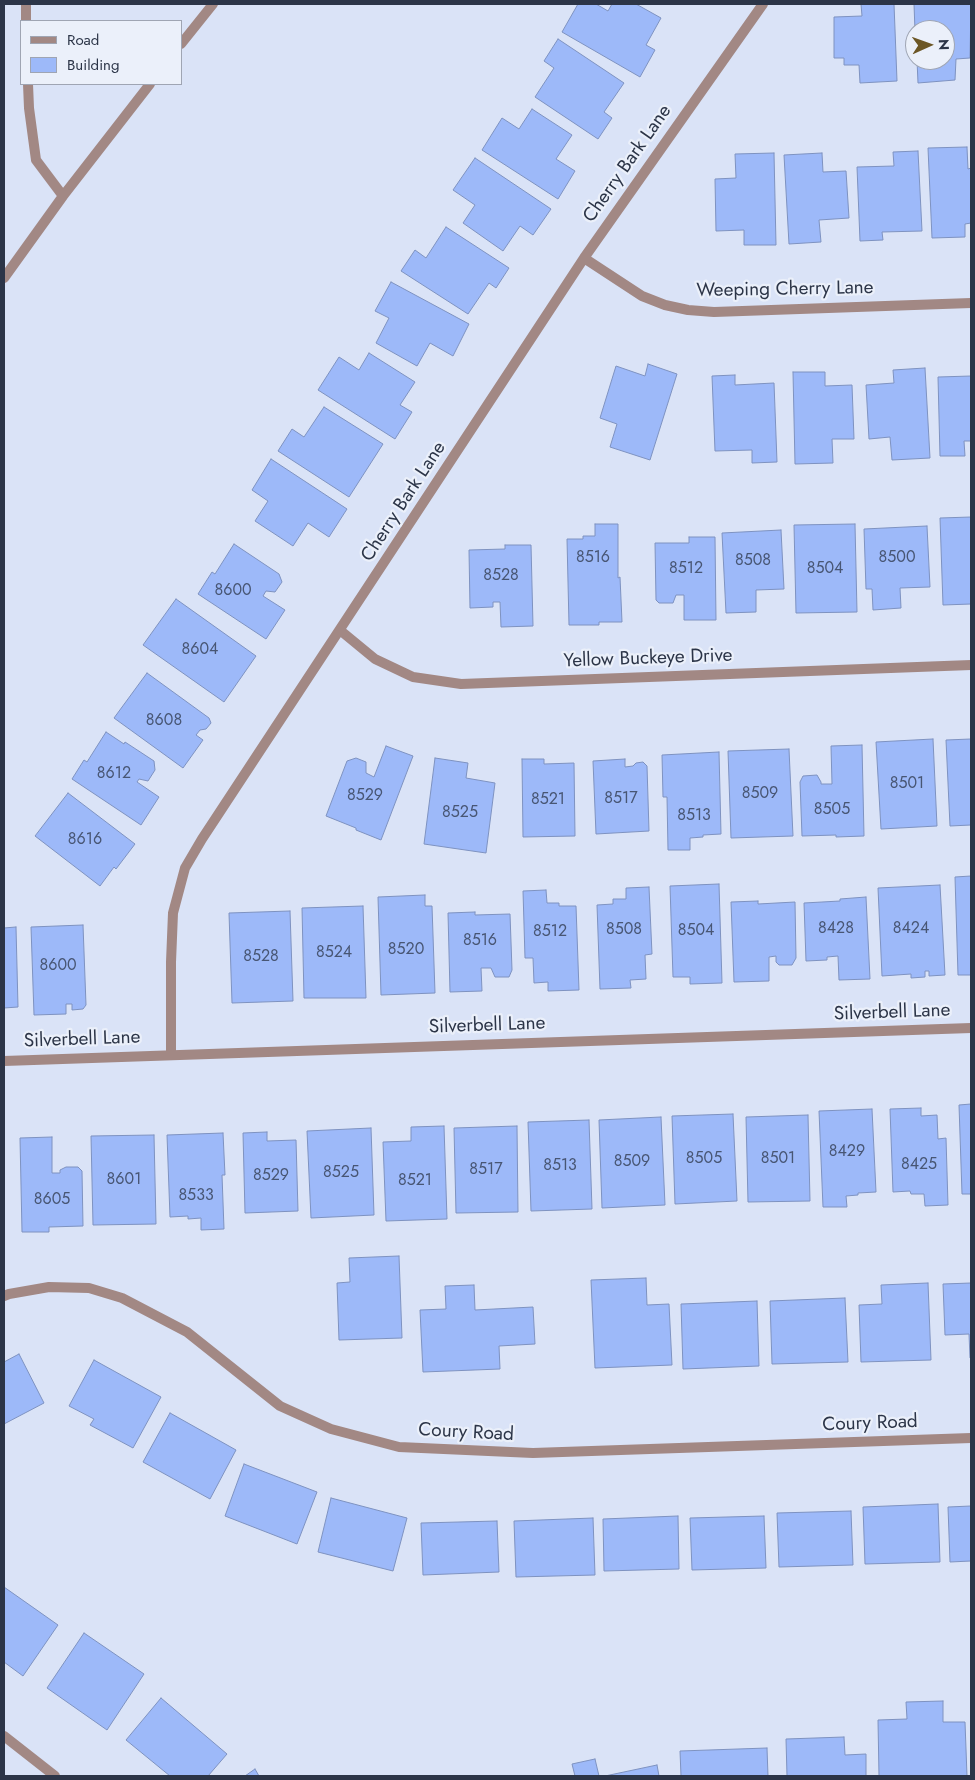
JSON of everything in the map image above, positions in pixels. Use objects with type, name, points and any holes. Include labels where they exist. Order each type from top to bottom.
[{"type":"street","points":[[26,4],[26,20]]},
{"type":"street","points":[[182,43],[213,4]]},
{"type":"street","name":"Cherry Bark Lane","points":[[171,1054],[173,912],[186,868],[208,831],[584,258],[763,4]]},
{"type":"street","points":[[28,85],[36,160],[63,196]]},
{"type":"street","points":[[4,278],[63,196],[149,85]]},
{"type":"street","name":"Weeping Cherry Lane","points":[[584,258],[642,296],[665,305],[688,310],[714,312],[971,303]]},
{"type":"street","name":"Yellow Buckeye Drive","points":[[341,631],[375,659],[412,677],[461,684],[971,665]]},
{"type":"street","name":"Silverbell Lane","points":[[4,1061],[971,1028]]},
{"type":"street","name":"Coury Road","points":[[4,1296],[49,1287],[89,1288],[122,1298],[188,1332],[280,1406],[331,1430],[399,1447],[533,1453],[971,1438]]},
{"type":"street","points":[[4,1736],[55,1776]]},
{"type":"building","points":[[578,4],[596,4],[608,11],[612,4],[636,4],[661,18],[646,45],[655,50],[640,77],[562,32]]},
{"type":"building","points":[[861,4],[894,4],[897,81],[860,83],[859,65],[844,65],[844,58],[834,58],[834,17],[862,16]]},
{"type":"building","points":[[914,4],[971,4],[970,58],[956,59],[955,80],[918,83],[917,70],[955,70],[955,20],[915,20]]},
{"type":"building","points":[[558,39],[624,83],[604,112],[612,118],[598,139],[535,97],[554,68],[544,61]]},
{"type":"building","points":[[532,109],[572,135],[556,159],[575,171],[558,199],[482,150],[502,118],[519,129]]},
{"type":"building","points":[[967,147],[968,169],[971,168],[971,223],[965,224],[965,237],[932,238],[928,148]]},
{"type":"building","points":[[918,151],[922,231],[882,232],[883,240],[860,241],[857,167],[894,166],[893,152]]},
{"type":"building","points":[[774,153],[776,245],[744,245],[744,230],[716,231],[715,179],[736,178],[735,154]]},
{"type":"building","points":[[822,153],[823,172],[846,171],[849,218],[819,220],[821,242],[789,244],[784,155]]},
{"type":"building","points":[[475,158],[551,209],[533,235],[520,226],[503,251],[463,223],[475,205],[453,190]]},
{"type":"building","points":[[446,227],[509,268],[496,288],[489,283],[468,314],[401,271],[415,250],[426,258]]},
{"type":"building","points":[[391,282],[469,324],[453,356],[430,343],[417,366],[376,343],[389,318],[375,311]]},
{"type":"building","points":[[369,353],[415,382],[400,405],[412,412],[395,439],[318,390],[339,357],[359,370]]},
{"type":"building","points":[[648,364],[677,374],[650,460],[610,447],[617,424],[600,418],[616,366],[645,376]]},
{"type":"building","points":[[925,368],[930,458],[892,460],[890,437],[869,439],[866,385],[894,383],[893,370]]},
{"type":"building","points":[[793,372],[825,372],[825,386],[852,385],[854,439],[832,439],[833,463],[795,464]]},
{"type":"building","points":[[735,375],[735,385],[774,383],[777,462],[752,463],[752,450],[715,451],[712,376]]},
{"type":"building","points":[[971,376],[971,441],[964,441],[965,456],[940,456],[938,377]]},
{"type":"building","points":[[324,407],[383,444],[349,497],[278,451],[292,429],[304,437]]},
{"type":"building","points":[[271,459],[347,509],[329,537],[308,523],[293,546],[255,521],[268,501],[252,490]]},
{"type":"building","points":[[971,517],[971,604],[943,605],[940,518]]},
{"type":"building","points":[[595,524],[618,524],[618,578],[620,577],[622,622],[599,622],[599,625],[569,625],[567,539],[583,539],[583,536],[595,536]]},
{"type":"building","points":[[855,524],[857,612],[796,613],[794,525]]},
{"type":"building","points":[[927,526],[930,587],[900,588],[901,608],[873,610],[872,589],[866,589],[864,529]]},
{"type":"building","points":[[781,530],[784,589],[756,590],[756,612],[726,613],[722,533]]},
{"type":"building","points":[[689,537],[715,537],[716,620],[684,620],[684,595],[676,595],[673,603],[659,603],[656,600],[655,543],[689,543]]},
{"type":"building","points":[[234,544],[279,574],[282,582],[275,592],[266,591],[263,596],[285,610],[266,639],[198,594],[212,572],[215,574]]},
{"type":"building","points":[[505,545],[531,545],[533,626],[501,627],[500,602],[493,602],[493,607],[470,608],[469,550],[505,549]]},
{"type":"building","points":[[176,599],[256,656],[224,702],[143,645]]},
{"type":"building","points":[[147,673],[209,718],[211,723],[206,729],[200,730],[196,735],[203,740],[183,768],[114,718]]},
{"type":"building","points":[[106,732],[154,761],[155,770],[148,781],[139,779],[137,782],[159,797],[141,825],[72,779],[84,760],[87,762]]},
{"type":"building","points":[[933,739],[937,826],[881,829],[876,742]]},
{"type":"building","points":[[971,739],[971,825],[950,826],[946,740]]},
{"type":"building","points":[[862,745],[864,836],[802,836],[800,782],[803,776],[817,775],[821,784],[832,784],[831,746]]},
{"type":"building","points":[[386,746],[413,756],[381,840],[326,816],[347,761],[356,758],[366,762],[366,773],[374,777]]},
{"type":"building","points":[[789,749],[793,836],[731,838],[728,751]]},
{"type":"building","points":[[719,752],[721,834],[690,838],[690,850],[668,850],[667,797],[663,797],[662,755]]},
{"type":"building","points":[[435,758],[468,763],[466,778],[495,783],[486,853],[424,844]]},
{"type":"building","points":[[522,759],[544,759],[544,764],[574,763],[575,836],[523,837]]},
{"type":"building","points":[[625,759],[625,767],[643,762],[647,766],[649,831],[596,834],[593,761]]},
{"type":"building","points":[[68,793],[135,844],[100,886],[35,836]]},
{"type":"building","points":[[971,876],[971,975],[958,975],[955,877]]},
{"type":"building","points":[[719,884],[722,983],[690,984],[690,977],[673,977],[670,886]]},
{"type":"building","points":[[940,885],[945,975],[929,976],[929,971],[925,971],[925,977],[911,978],[911,974],[882,976],[878,888]]},
{"type":"building","points":[[649,887],[652,954],[645,955],[646,979],[630,980],[631,988],[600,989],[597,905],[613,904],[613,899],[626,899],[626,888]]},
{"type":"building","points":[[546,890],[547,903],[559,903],[559,906],[576,906],[579,990],[548,991],[548,982],[534,983],[533,958],[525,958],[523,891]]},
{"type":"building","points":[[425,895],[425,906],[432,906],[435,993],[381,995],[378,897]]},
{"type":"building","points":[[866,897],[870,979],[839,980],[838,956],[827,957],[827,960],[806,961],[804,903]]},
{"type":"building","points":[[758,901],[758,904],[795,902],[796,958],[792,965],[779,965],[776,962],[776,956],[769,957],[769,981],[734,982],[731,902]]},
{"type":"building","points":[[363,906],[366,998],[304,998],[302,908]]},
{"type":"building","points":[[290,911],[293,1001],[232,1003],[229,913]]},
{"type":"building","points":[[475,912],[475,915],[510,914],[512,970],[509,977],[495,977],[491,968],[481,968],[482,991],[450,992],[448,913]]},
{"type":"building","points":[[83,925],[86,1005],[83,1009],[72,1010],[72,1004],[66,1004],[66,1014],[34,1015],[31,927]]},
{"type":"building","points":[[16,927],[18,1007],[4,1008],[4,928]]},
{"type":"building","points":[[971,1104],[971,1194],[962,1194],[959,1105]]},
{"type":"building","points":[[921,1108],[921,1116],[937,1115],[938,1139],[946,1138],[948,1205],[925,1206],[924,1194],[911,1194],[910,1191],[893,1192],[890,1109]]},
{"type":"building","points":[[872,1109],[876,1192],[846,1196],[847,1207],[823,1207],[819,1111]]},
{"type":"building","points":[[733,1114],[737,1201],[675,1204],[672,1116]]},
{"type":"building","points":[[808,1115],[810,1201],[748,1202],[746,1117]]},
{"type":"building","points":[[661,1117],[665,1205],[602,1208],[599,1120]]},
{"type":"building","points":[[589,1120],[592,1209],[531,1211],[528,1122]]},
{"type":"building","points":[[444,1126],[447,1219],[386,1221],[383,1142],[411,1141],[411,1127]]},
{"type":"building","points":[[517,1126],[518,1212],[456,1213],[454,1128]]},
{"type":"building","points":[[371,1128],[374,1215],[311,1218],[307,1131]]},
{"type":"building","points":[[267,1132],[267,1141],[296,1140],[298,1211],[245,1213],[243,1133]]},
{"type":"building","points":[[223,1133],[225,1175],[222,1175],[224,1229],[201,1230],[201,1218],[188,1219],[188,1216],[170,1217],[167,1135]]},
{"type":"building","points":[[154,1135],[156,1224],[93,1225],[91,1136]]},
{"type":"building","points":[[52,1137],[52,1173],[60,1173],[60,1170],[66,1167],[78,1167],[82,1171],[83,1226],[49,1227],[49,1232],[22,1232],[20,1138]]},
{"type":"building","points":[[399,1256],[402,1338],[339,1340],[337,1283],[350,1282],[349,1258]]},
{"type":"building","points":[[646,1278],[647,1305],[669,1304],[672,1365],[595,1368],[591,1280]]},
{"type":"building","points":[[928,1283],[931,1360],[861,1362],[859,1305],[882,1304],[881,1285]]},
{"type":"building","points":[[971,1283],[970,1358],[969,1334],[945,1335],[943,1284]]},
{"type":"building","points":[[474,1285],[475,1310],[533,1307],[535,1344],[499,1346],[500,1369],[423,1372],[420,1310],[446,1309],[445,1286]]},
{"type":"building","points":[[845,1298],[848,1362],[772,1364],[770,1301]]},
{"type":"building","points":[[757,1301],[759,1366],[683,1369],[681,1304]]},
{"type":"building","points":[[19,1354],[44,1403],[4,1424],[4,1362]]},
{"type":"building","points":[[94,1360],[161,1397],[133,1448],[90,1425],[94,1419],[69,1406]]},
{"type":"building","points":[[170,1413],[236,1450],[210,1499],[143,1462]]},
{"type":"building","points":[[244,1464],[317,1492],[297,1544],[225,1516]]},
{"type":"building","points":[[331,1498],[407,1518],[393,1571],[318,1552]]},
{"type":"building","points":[[938,1504],[940,1562],[865,1564],[863,1507]]},
{"type":"building","points":[[971,1506],[971,1561],[950,1562],[948,1507]]},
{"type":"building","points":[[851,1511],[853,1565],[779,1567],[777,1513]]},
{"type":"building","points":[[678,1516],[679,1569],[604,1571],[603,1519]]},
{"type":"building","points":[[764,1516],[766,1568],[692,1570],[690,1518]]},
{"type":"building","points":[[593,1518],[595,1575],[516,1577],[514,1521]]},
{"type":"building","points":[[497,1521],[499,1572],[423,1575],[421,1523]]},
{"type":"building","points":[[4,1587],[58,1625],[23,1676],[4,1662]]},
{"type":"building","points":[[84,1633],[144,1674],[107,1730],[47,1688]]},
{"type":"building","points":[[161,1698],[227,1754],[208,1776],[170,1776],[126,1740]]},
{"type":"building","points":[[943,1701],[943,1722],[965,1722],[967,1776],[879,1776],[878,1720],[907,1719],[906,1702]]},
{"type":"building","points":[[844,1737],[845,1755],[866,1754],[866,1776],[787,1776],[786,1739]]},
{"type":"building","points":[[767,1748],[768,1776],[681,1776],[680,1751]]},
{"type":"building","points":[[595,1759],[599,1776],[575,1776],[572,1764]]},
{"type":"building","points":[[657,1765],[659,1776],[605,1776]]},
{"type":"building","points":[[255,1769],[259,1776],[245,1776]]}]
